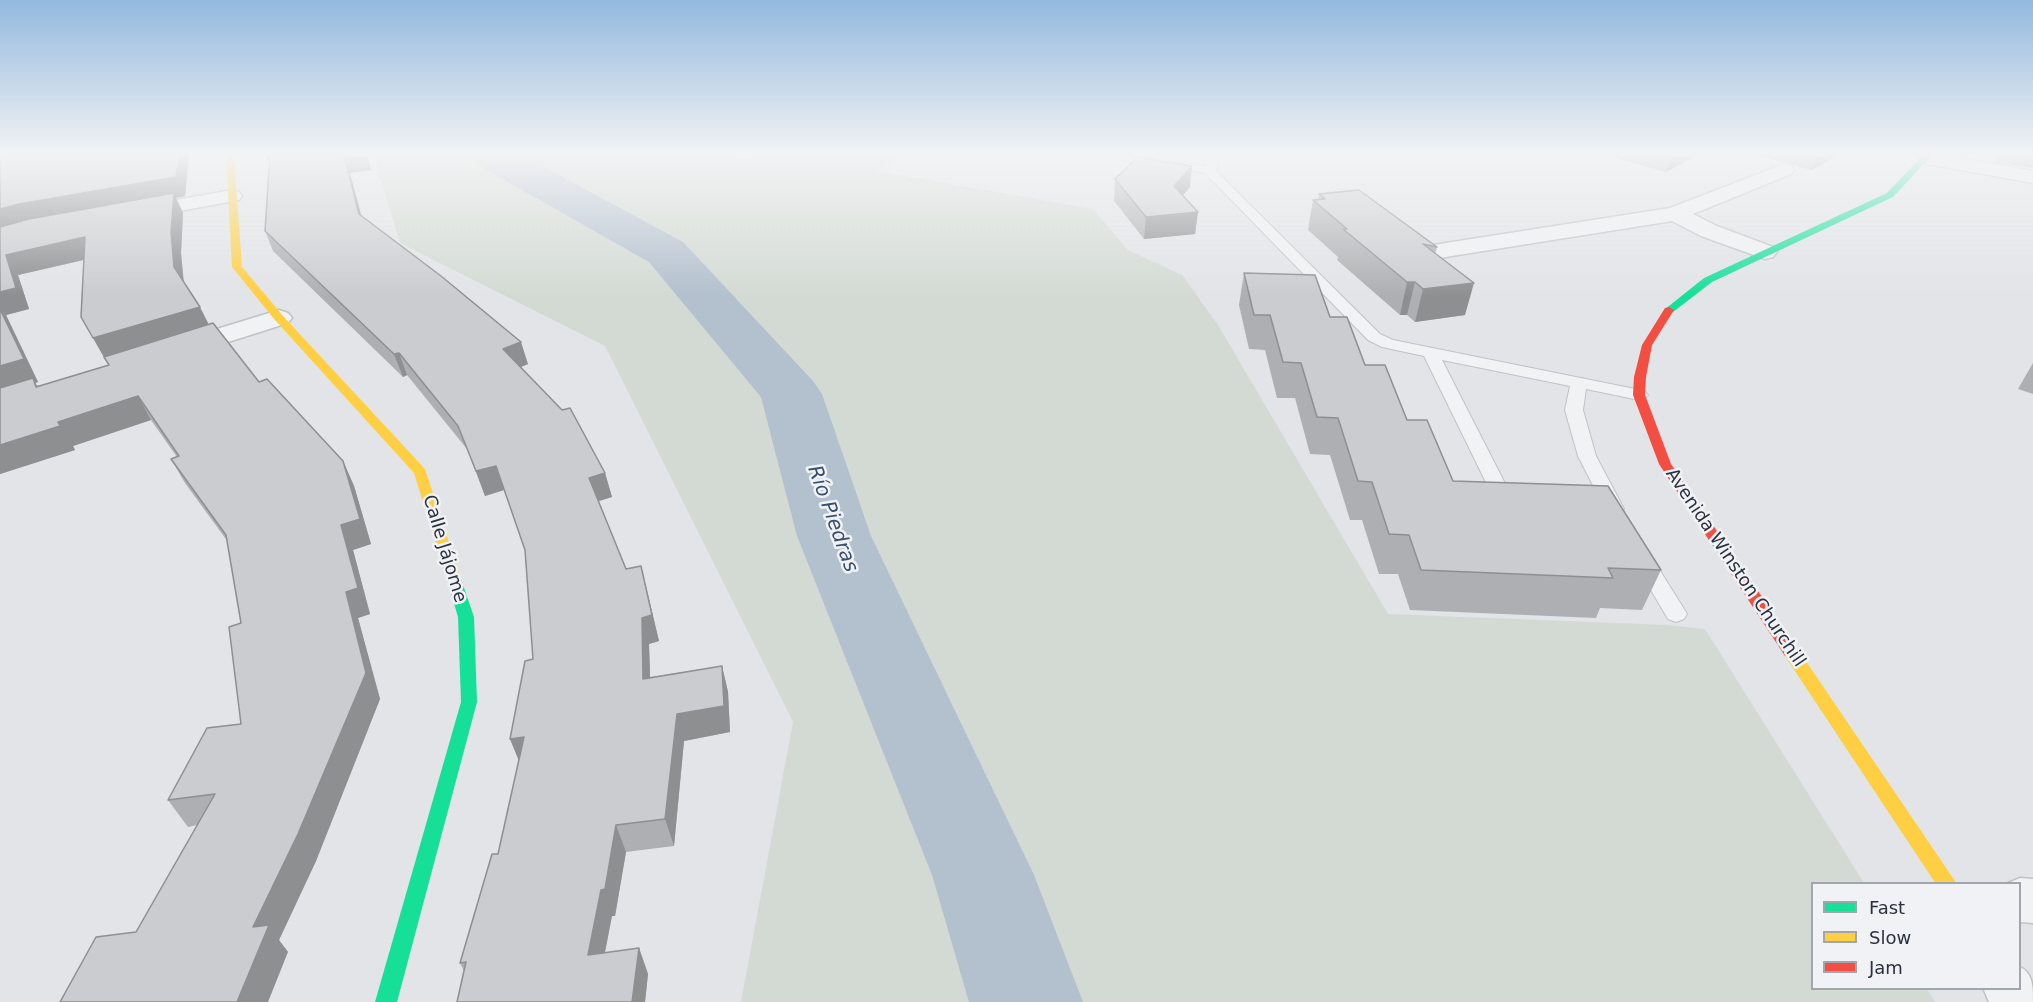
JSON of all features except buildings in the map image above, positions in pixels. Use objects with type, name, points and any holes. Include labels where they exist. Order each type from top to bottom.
[{"type":"street","points":[[119,216],[199,202]]},
{"type":"street","name":"Calle Jájome","points":[[232,202],[237,267],[279,318],[420,472],[466,617],[470,702],[386,1002]]},
{"type":"street","points":[[1433,252],[1675,214],[1705,202]]},
{"type":"street","name":"Avenida Winston Churchill","points":[[1875,202],[1708,280],[1670,308],[1647,345],[1640,377],[1639,395],[1665,465],[1946,882]]},
{"type":"street","points":[[1675,214],[1709,231],[1765,252]]},
{"type":"street","points":[[156,357],[279,318]]},
{"type":"lane","points":[[1240,202],[1374,337],[1388,344],[1639,395]]},
{"type":"lane","points":[[1430,352],[1507,508]]},
{"type":"lane","points":[[1578,382],[1574,410],[1587,456],[1627,532],[1676,614]]},
{"type":"shaded area","points":[[387,202],[1052,202],[1093,209],[1128,250],[1182,275],[1218,325],[1388,614],[1667,625],[1705,629],[1863,882],[1811,882],[1811,990],[1928,990],[1935,1002],[741,1002],[793,722],[605,346],[400,243]]},
{"type":"waterway","name":"Río Piedras","points":[[575,202],[666,252],[791,394],[834,536],[983,875],[1026,1002]]},
{"type":"traffic: fast","points":[[1669,310],[1708,280],[1876,202]]},
{"type":"traffic: fast","points":[[386,1002],[469,702],[466,617],[453,576]]},
{"type":"traffic: slow","points":[[233,202],[237,267],[279,318],[420,472],[453,576]]},
{"type":"traffic: slow","points":[[1791,652],[1946,882]]},
{"type":"traffic: jam","points":[[1669,310],[1647,345],[1640,377],[1639,395],[1665,464],[1791,652]]}]
